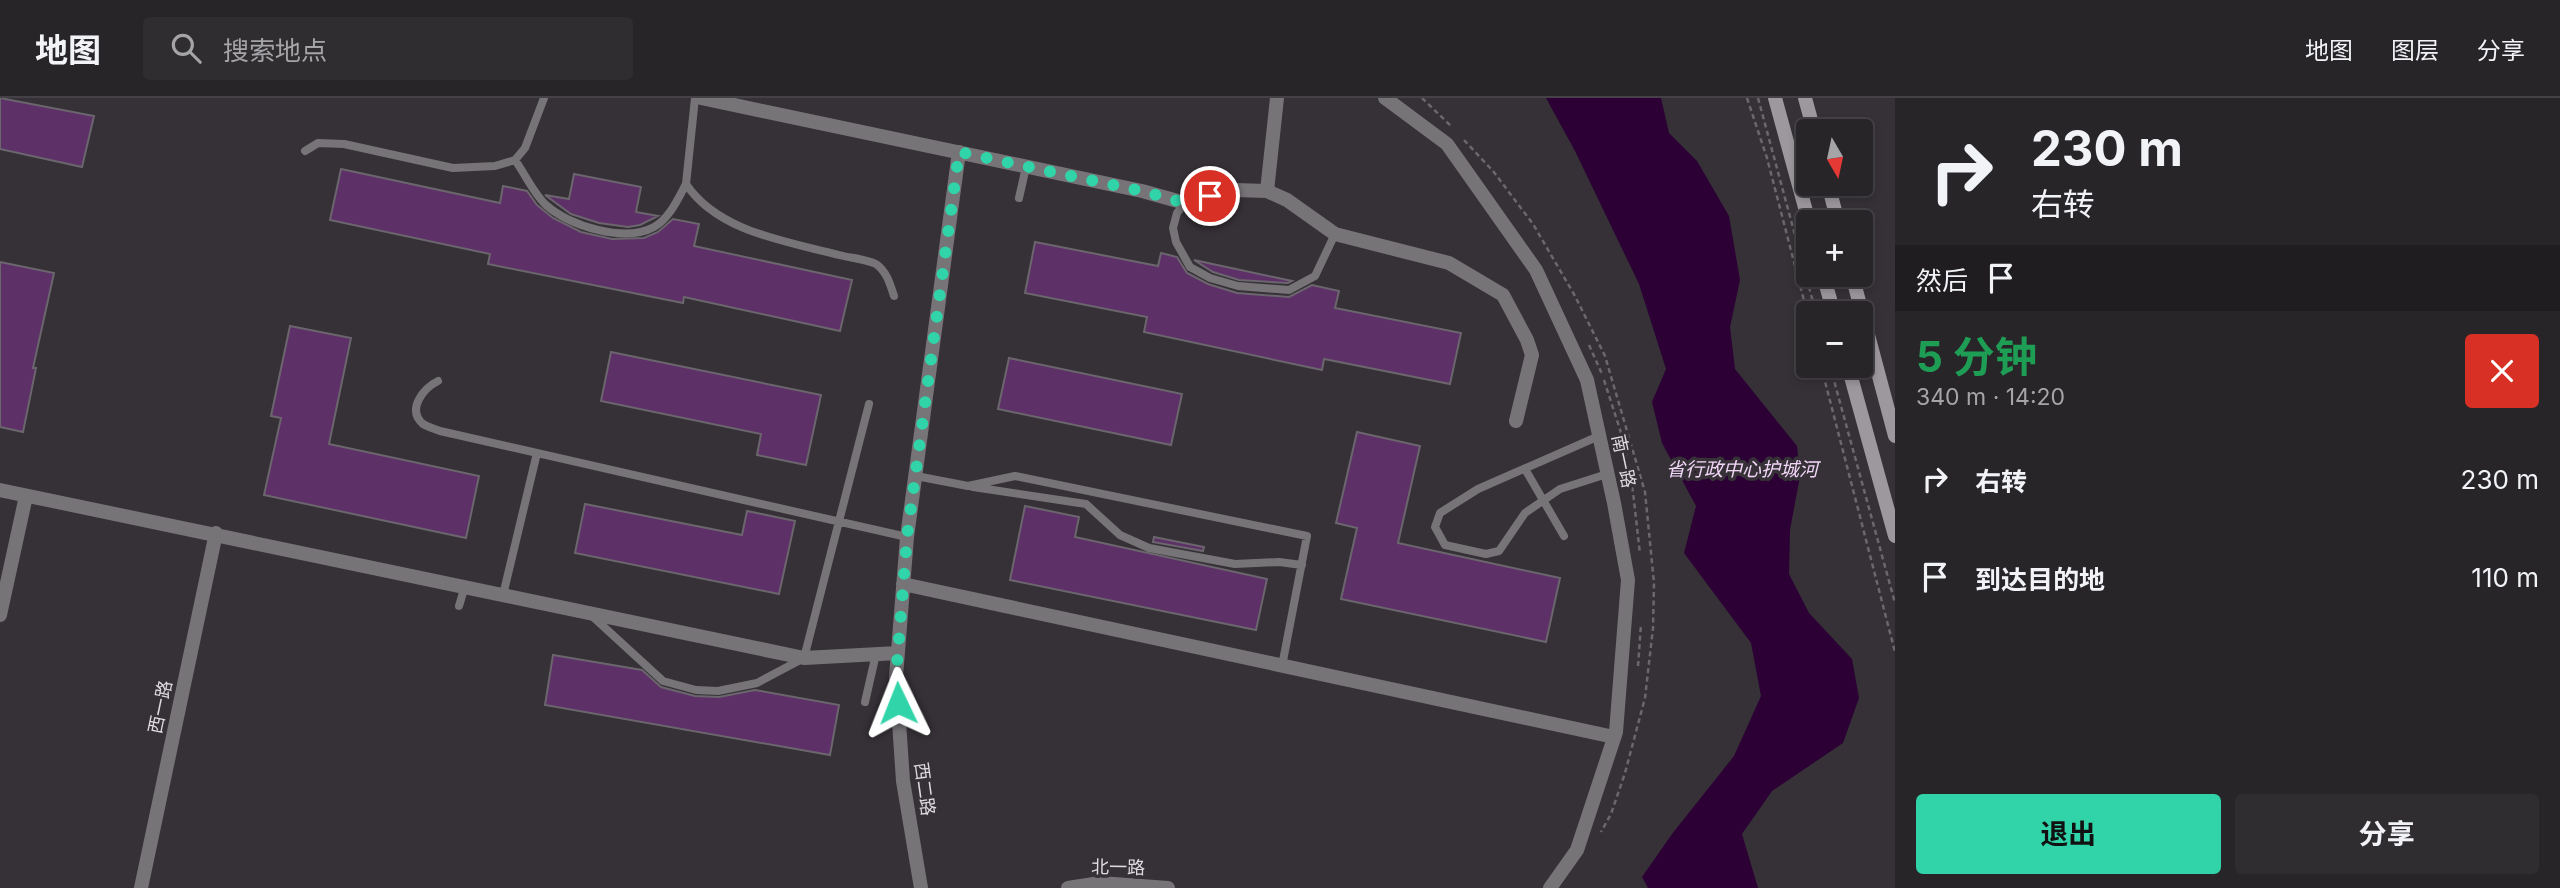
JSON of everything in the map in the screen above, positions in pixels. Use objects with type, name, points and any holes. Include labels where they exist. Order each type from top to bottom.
[{"type":"main road","points":[[1775,98],[1806,210]]},
{"type":"main road","points":[[1805,98],[1811,119]]},
{"type":"main road","points":[[1855,287],[1895,436]]},
{"type":"main road","points":[[1851,378],[1895,536]]},
{"type":"street","points":[[702,98],[1185,203],[1235,190],[1267,191],[1287,200],[1335,234],[1449,264],[1503,295],[1532,355],[1516,421]]},
{"type":"street","points":[[1267,191],[1277,98]]},
{"type":"street","name":"南一路","points":[[1385,98],[1447,144],[1536,270],[1587,380],[1608,474],[1628,580],[1614,737],[1577,850],[1549,888]]},
{"type":"street","name":"西二路","points":[[922,888],[903,781],[896,677],[907,537],[959,152]]},
{"type":"street","points":[[0,490],[804,658],[898,653]]},
{"type":"street","points":[[0,615],[26,496]]},
{"type":"street","name":"西一路","points":[[141,888],[216,533]]},
{"type":"street","points":[[903,584],[1614,737]]},
{"type":"street","name":"北一路","points":[[1068,888],[1100,883],[1168,888]]},
{"type":"lane","points":[[306,151],[318,143],[344,144],[453,167],[495,166],[515,160],[525,148],[544,98]]},
{"type":"lane","points":[[515,160],[547,205],[586,228],[625,234],[654,227],[675,205],[686,184],[695,98]]},
{"type":"lane","points":[[1019,198],[1026,167]]},
{"type":"lane","points":[[686,184],[696,199],[711,211],[736,224],[783,240],[875,264],[889,278],[894,296]]},
{"type":"lane","points":[[1185,203],[1177,213],[1173,228],[1190,267],[1210,278],[1238,286],[1289,290],[1315,276],[1335,234]]},
{"type":"lane","points":[[439,381],[425,387],[416,405],[418,417],[424,425],[440,431],[907,537]]},
{"type":"lane","points":[[589,613],[663,681],[696,690],[718,691],[757,683],[804,658],[869,404]]},
{"type":"lane","points":[[1599,436],[1478,489],[1440,513],[1435,527],[1445,545],[1486,554],[1499,551],[1525,513],[1543,500],[1560,489],[1608,474]]},
{"type":"lane","points":[[503,595],[537,453]]},
{"type":"lane","points":[[1525,469],[1564,536]]},
{"type":"lane","points":[[916,476],[1086,504],[1120,535],[1149,548],[1235,564],[1279,562],[1302,565]]},
{"type":"lane","points":[[968,486],[1015,476],[1307,536],[1282,666]]},
{"type":"lane","points":[[459,606],[465,586]]},
{"type":"lane","points":[[865,702],[876,654]]},
{"type":"path","points":[[1747,98],[1767,158],[1804,301]]},
{"type":"path","points":[[1758,98],[1813,301]]},
{"type":"path","points":[[1824,378],[1895,652]]},
{"type":"path","points":[[1833,378],[1895,603]]},
{"type":"water","name":"省行政中心护城河","points":[[1546,98],[1661,98],[1669,133],[1697,161],[1729,216],[1740,280],[1730,327],[1735,369],[1797,446],[1800,476],[1790,530],[1789,574],[1809,613],[1852,659],[1859,698],[1843,743],[1772,791],[1742,834],[1758,888],[1648,888],[1642,877],[1672,834],[1734,756],[1761,696],[1751,643],[1684,553],[1696,506],[1662,443],[1652,402],[1666,369],[1639,284],[1575,151]]},
{"type":"building","points":[[0,98],[94,116],[82,167],[0,149]]},
{"type":"building","points":[[341,169],[500,203],[503,186],[527,191],[537,205],[553,218],[581,232],[612,239],[644,238],[658,232],[673,219],[699,224],[694,246],[852,280],[840,331],[684,297],[683,303],[488,264],[490,254],[330,220]]},
{"type":"building","points":[[574,174],[641,187],[636,212],[658,216],[640,225],[628,227],[599,223],[571,214],[545,195],[569,199]]},
{"type":"building","points":[[1035,242],[1158,266],[1161,253],[1177,257],[1187,273],[1208,284],[1237,293],[1289,297],[1312,285],[1339,291],[1335,308],[1461,333],[1450,384],[1324,359],[1322,370],[1144,332],[1147,317],[1025,293]]},
{"type":"building","points":[[1194,260],[1292,281],[1239,280],[1213,272]]},
{"type":"building","points":[[0,262],[54,273],[33,368],[36,368],[23,432],[0,427]]},
{"type":"building","points":[[290,326],[351,338],[329,444],[479,476],[466,538],[264,495],[281,418],[271,416]]},
{"type":"building","points":[[611,352],[821,395],[806,465],[757,455],[761,434],[601,401]]},
{"type":"building","points":[[1009,358],[1182,394],[1171,445],[998,409]]},
{"type":"building","points":[[1357,432],[1420,446],[1398,543],[1560,578],[1546,642],[1341,599],[1357,528],[1336,523]]},
{"type":"building","points":[[585,504],[742,535],[747,511],[795,521],[779,594],[575,553]]},
{"type":"building","points":[[1025,506],[1079,517],[1075,537],[1267,579],[1256,630],[1010,580]]},
{"type":"building","points":[[1154,537],[1204,547],[1203,551],[1153,542]]},
{"type":"building","points":[[553,655],[642,670],[661,687],[695,696],[719,697],[755,690],[839,705],[830,755],[545,705]]},
{"type":"route","points":[[898,703],[896,677],[907,537],[959,152],[1142,191],[1185,203],[1210,196]]}]
